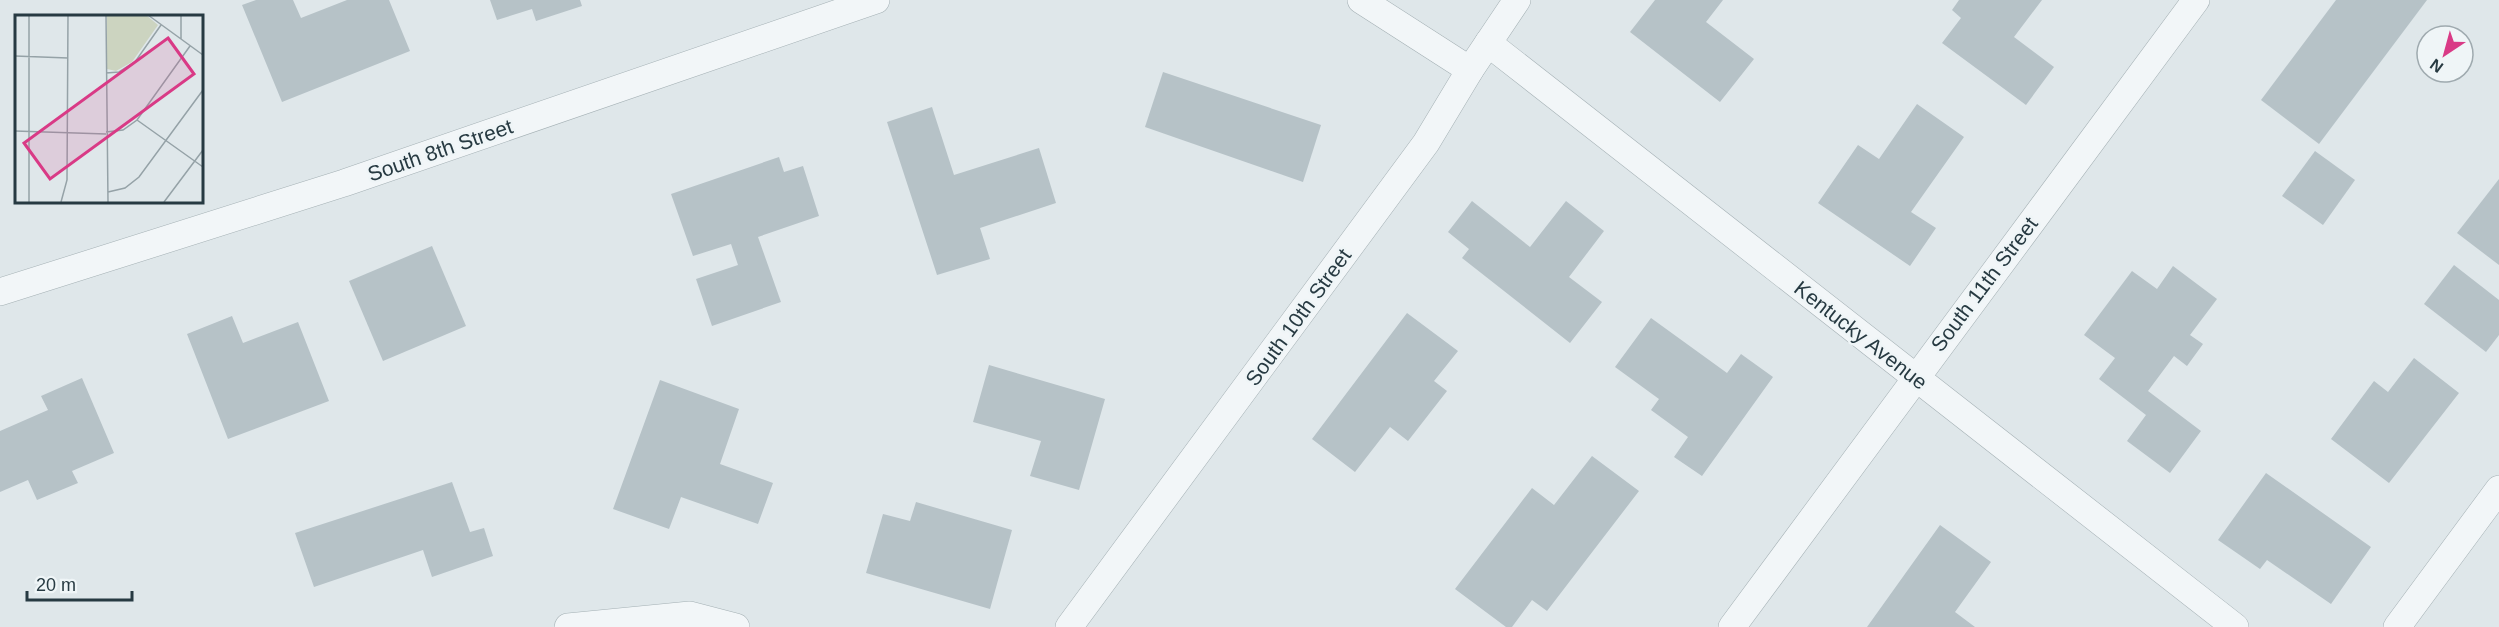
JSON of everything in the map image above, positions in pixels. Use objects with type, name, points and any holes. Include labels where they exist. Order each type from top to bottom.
[{"type":"street","name":"South 8th Street","points":[[0,292],[344,183],[876,0]]},
{"type":"street","points":[[1361,0],[1470,70]]},
{"type":"street","name":"South 10th Street","points":[[1069,627],[1426,143],[1470,70],[1518,0]]},
{"type":"street","name":"South 11th Street","points":[[1732,627],[2196,0]]},
{"type":"street","name":"Kentucky Avenue","points":[[1488,43],[2235,627]]},
{"type":"street","points":[[2397,627],[2499,489]]},
{"type":"street","points":[[568,627],[690,615],[736,627]]},
{"type":"building","points":[[256,0],[293,0],[301,18],[347,0],[389,0],[410,51],[282,102],[242,5]]},
{"type":"building","points":[[490,0],[580,0],[582,6],[536,21],[532,9],[497,20]]},
{"type":"building","points":[[1655,0],[1723,0],[1706,22],[1754,59],[1720,102],[1630,32]]},
{"type":"building","points":[[1959,0],[2042,0],[2014,37],[2054,67],[2026,105],[1942,43],[1961,18],[1952,10]]},
{"type":"building","points":[[2336,0],[2427,0],[2319,144],[2261,100]]},
{"type":"building","points":[[1163,72],[1321,125],[1303,182],[1145,127]]},
{"type":"building","points":[[1917,104],[1964,137],[1911,212],[1936,228],[1910,266],[1818,203],[1858,145],[1879,159]]},
{"type":"building","points":[[932,107],[954,175],[1039,148],[1056,203],[980,228],[990,259],[937,275],[887,122]]},
{"type":"building","points":[[2315,151],[2355,180],[2323,225],[2282,196]]},
{"type":"building","points":[[779,157],[784,172],[803,166],[819,216],[758,237],[781,302],[712,326],[696,279],[738,265],[731,244],[693,256],[671,194]]},
{"type":"building","points":[[2499,179],[2499,265],[2457,233]]},
{"type":"building","points":[[1472,201],[1530,247],[1566,201],[1604,231],[1569,277],[1602,302],[1570,343],[1462,258],[1469,249],[1448,232]]},
{"type":"building","points":[[432,246],[466,326],[383,361],[349,281]]},
{"type":"building","points":[[2454,265],[2499,300],[2499,335],[2486,352],[2424,304]]},
{"type":"building","points":[[2173,266],[2217,299],[2190,335],[2203,344],[2187,366],[2174,356],[2148,391],[2201,431],[2170,473],[2127,441],[2146,415],[2099,379],[2115,358],[2084,335],[2132,271],[2157,289]]},
{"type":"building","points":[[1407,313],[1458,351],[1434,381],[1447,391],[1408,441],[1390,427],[1355,472],[1312,439]]},
{"type":"building","points":[[232,316],[243,343],[298,322],[329,401],[228,439],[187,334]]},
{"type":"building","points":[[1651,318],[1727,373],[1741,354],[1773,377],[1702,476],[1674,457],[1688,437],[1651,410],[1659,399],[1615,367]]},
{"type":"building","points":[[2414,358],[2459,393],[2389,483],[2331,439],[2374,381],[2388,392]]},
{"type":"building","points":[[989,365],[1105,399],[1079,490],[1030,476],[1041,441],[973,422]]},
{"type":"building","points":[[82,378],[114,453],[72,471],[78,483],[37,500],[28,480],[0,492],[0,431],[48,410],[41,396]]},
{"type":"building","points":[[660,380],[739,409],[720,464],[773,483],[758,524],[681,497],[669,529],[613,509]]},
{"type":"building","points":[[1592,456],[1639,491],[1547,611],[1532,600],[1512,627],[1506,627],[1455,589],[1532,488],[1554,505]]},
{"type":"building","points":[[2266,473],[2371,547],[2331,604],[2267,560],[2260,569],[2218,540]]},
{"type":"building","points":[[452,482],[470,532],[484,528],[493,556],[432,577],[423,550],[314,587],[295,533]]},
{"type":"building","points":[[916,502],[1012,530],[990,609],[866,573],[883,514],[910,521]]},
{"type":"building","points":[[1940,525],[1991,562],[1955,612],[1975,627],[1867,627]]}]
